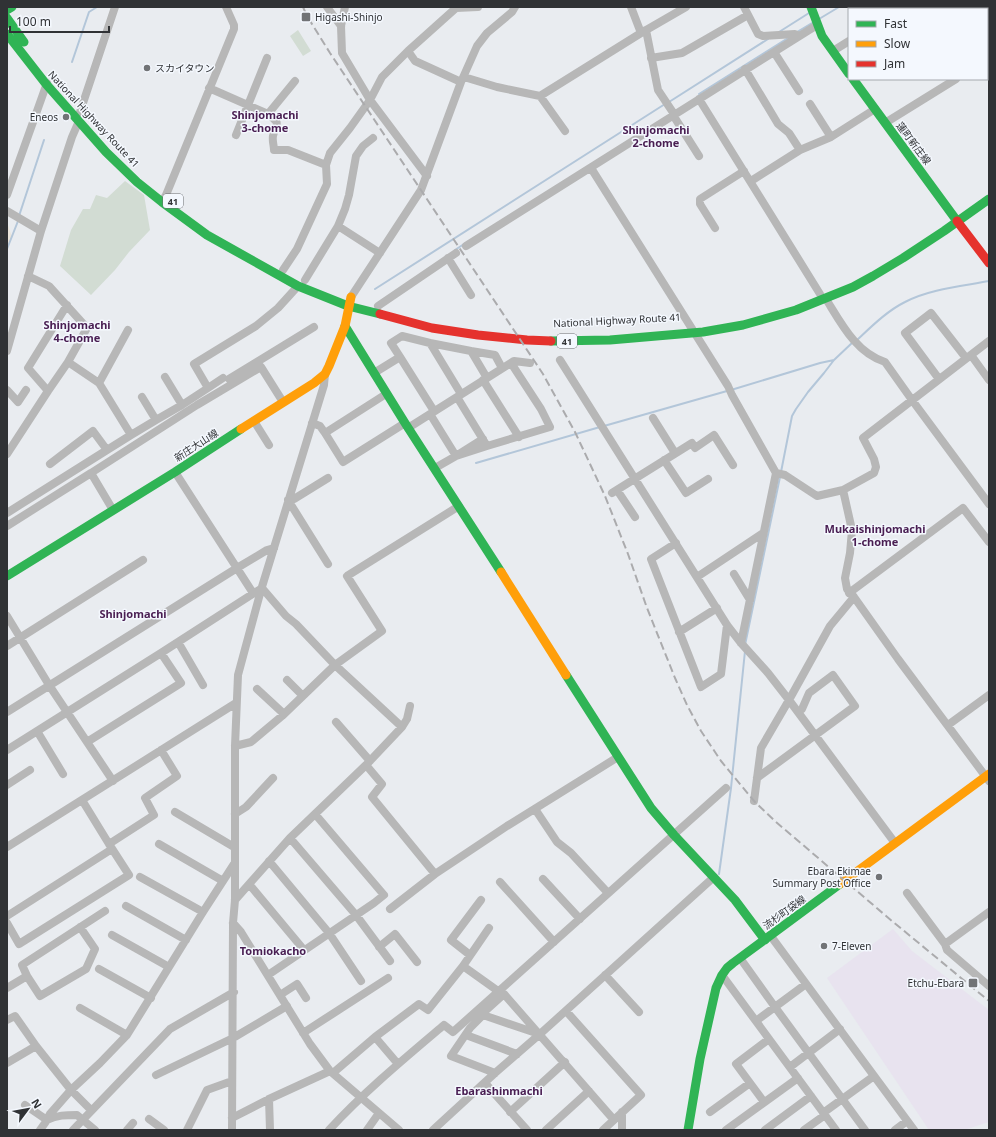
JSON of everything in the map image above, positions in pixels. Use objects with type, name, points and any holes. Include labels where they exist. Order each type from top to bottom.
[{"type":"main road","points":[[7,10],[12,7]]},
{"type":"main road","points":[[811,7],[822,36],[848,73]]},
{"type":"main road","name":"National Highway Route 41","points":[[7,18],[48,80]]},
{"type":"main road","name":"National Highway Route 41","points":[[7,34],[29,63],[48,80],[80,116],[143,176],[162,197],[207,234],[274,273],[302,283],[320,287],[350,302],[393,314],[479,329],[570,335],[702,326],[780,316],[823,296],[853,287],[873,276],[944,231],[989,199]]},
{"type":"main road","name":"蓮町新庄線","points":[[854,80],[989,263]]},
{"type":"main road","name":"National Highway Route 41","points":[[162,197],[241,247],[284,270],[302,283]]},
{"type":"main road","name":"National Highway Route 41","points":[[350,302],[378,306],[393,314]]},
{"type":"main road","name":"新庄大山線","points":[[7,576],[314,383],[325,374],[329,366],[345,326],[350,302]]},
{"type":"main road","points":[[345,326],[386,394],[435,468],[651,808],[768,937]]},
{"type":"main road","name":"流杉町袋線","points":[[688,1130],[700,1059],[716,988],[727,968],[846,881],[895,843],[988,777]]},
{"type":"street","points":[[7,351],[41,231],[115,7]]},
{"type":"street","points":[[162,197],[176,157],[183,153],[234,29],[234,25],[226,7]]},
{"type":"street","points":[[327,7],[341,26]]},
{"type":"street","points":[[345,7],[341,26],[342,53],[370,100],[427,176]]},
{"type":"street","points":[[284,270],[297,249],[328,184],[326,165],[330,153],[370,100],[382,77],[456,8],[478,7]]},
{"type":"street","points":[[350,302],[421,190],[462,80],[477,46],[487,33],[512,12],[515,7]]},
{"type":"street","points":[[631,7],[644,32],[652,58],[658,90],[699,156]]},
{"type":"street","points":[[540,96],[686,7]]},
{"type":"street","points":[[744,7],[758,34],[762,36],[795,34],[799,36]]},
{"type":"street","points":[[652,58],[682,53],[748,15]]},
{"type":"street","points":[[466,246],[774,52],[816,23]]},
{"type":"street","points":[[833,51],[848,41]]},
{"type":"street","points":[[408,52],[415,61],[462,80],[540,96],[565,131]]},
{"type":"street","points":[[774,52],[799,91]]},
{"type":"street","points":[[236,135],[267,58]]},
{"type":"street","points":[[745,69],[778,124],[789,133],[800,150]]},
{"type":"street","points":[[7,195],[48,80]]},
{"type":"street","points":[[885,123],[954,80]]},
{"type":"street","points":[[268,114],[296,81]]},
{"type":"street","points":[[209,88],[268,114],[276,120],[278,125],[273,136],[274,150],[288,150],[326,165]]},
{"type":"street","points":[[699,99],[849,335],[865,352],[878,360],[885,362],[989,504]]},
{"type":"street","points":[[810,104],[830,137]]},
{"type":"street","points":[[751,181],[800,150],[830,137],[875,109]]},
{"type":"street","points":[[208,388],[194,364],[256,326],[278,308],[302,283],[338,226],[349,195],[356,156],[363,146],[373,138]]},
{"type":"street","points":[[591,168],[728,386],[776,473],[741,643]]},
{"type":"street","points":[[715,228],[700,204],[700,199],[744,171]]},
{"type":"street","points":[[7,212],[41,231]]},
{"type":"street","points":[[338,226],[380,253]]},
{"type":"street","points":[[378,306],[456,253]]},
{"type":"street","points":[[448,258],[472,295]]},
{"type":"street","points":[[7,454],[68,362],[87,328],[49,286],[28,276]]},
{"type":"street","points":[[48,391],[28,368],[67,305]]},
{"type":"street","points":[[939,379],[905,333],[931,313],[989,380]]},
{"type":"street","points":[[7,513],[208,388],[264,358],[314,327]]},
{"type":"street","points":[[99,383],[128,330]]},
{"type":"street","points":[[456,456],[391,343],[402,336],[495,355],[502,368]]},
{"type":"street","points":[[776,473],[785,475],[817,496],[843,490],[874,473],[876,467],[874,459],[863,438],[989,341]]},
{"type":"street","points":[[430,342],[485,443]]},
{"type":"street","points":[[471,351],[485,379],[519,437]]},
{"type":"street","points":[[374,373],[400,357]]},
{"type":"street","points":[[7,526],[197,405],[261,367],[264,358]]},
{"type":"street","points":[[560,360],[727,624],[789,700],[895,843]]},
{"type":"street","points":[[312,423],[320,426],[326,433],[343,462],[406,425],[432,413],[514,361],[530,363]]},
{"type":"street","points":[[68,362],[99,383],[131,435]]},
{"type":"street","points":[[435,468],[456,456],[485,443],[519,437],[550,427],[541,409],[511,363]]},
{"type":"street","points":[[261,367],[283,402]]},
{"type":"street","points":[[232,1130],[234,992],[233,923],[235,900],[235,746],[238,675],[288,500],[324,385],[325,374]]},
{"type":"street","points":[[165,377],[182,404]]},
{"type":"street","points":[[7,390],[18,402],[26,390]]},
{"type":"street","points":[[326,433],[386,394]]},
{"type":"street","points":[[142,397],[156,420]]},
{"type":"street","points":[[653,418],[675,453]]},
{"type":"street","points":[[254,421],[269,445]]},
{"type":"street","points":[[50,464],[93,431],[107,450]]},
{"type":"street","points":[[635,517],[615,491],[692,443],[695,448],[714,436],[732,465]]},
{"type":"street","points":[[664,460],[686,493],[708,479]]},
{"type":"street","points":[[174,472],[253,593]]},
{"type":"street","points":[[91,473],[113,510]]},
{"type":"street","points":[[288,500],[294,499],[328,478]]},
{"type":"street","points":[[843,490],[852,530],[850,553],[845,578],[847,590],[988,777]]},
{"type":"street","points":[[288,500],[328,564]]},
{"type":"street","points":[[235,746],[251,742],[284,714],[334,665],[382,631],[347,576],[459,506]]},
{"type":"street","points":[[754,801],[761,748],[830,626],[851,595],[963,508],[989,542]]},
{"type":"street","points":[[697,576],[763,533]]},
{"type":"street","points":[[676,543],[651,559],[701,687],[721,674],[727,624]]},
{"type":"street","points":[[7,712],[237,568],[267,550],[274,548]]},
{"type":"street","points":[[7,646],[143,560]]},
{"type":"street","points":[[734,574],[750,600]]},
{"type":"street","points":[[262,588],[286,616],[296,624],[334,665],[402,727]]},
{"type":"street","points":[[7,750],[262,588]]},
{"type":"street","points":[[679,632],[717,608]]},
{"type":"street","points":[[7,616],[49,685],[113,781]]},
{"type":"street","points":[[178,642],[203,685]]},
{"type":"street","points":[[87,742],[181,683],[161,653]]},
{"type":"street","points":[[757,778],[855,706],[833,675],[809,692],[802,709],[798,712]]},
{"type":"street","points":[[287,680],[303,696]]},
{"type":"street","points":[[257,689],[284,714]]},
{"type":"street","points":[[948,725],[989,695]]},
{"type":"street","points":[[7,847],[236,702]]},
{"type":"street","points":[[235,900],[290,838],[368,763],[402,727],[407,719],[410,706]]},
{"type":"street","points":[[336,722],[368,763],[382,784],[372,797],[435,874]]},
{"type":"street","points":[[37,731],[63,774]]},
{"type":"street","points":[[7,916],[110,847],[154,814],[145,798],[177,776],[161,750]]},
{"type":"street","points":[[390,909],[435,874],[535,808],[618,757]]},
{"type":"street","points":[[7,785],[30,770]]},
{"type":"street","points":[[235,814],[246,807],[272,778]]},
{"type":"street","points":[[329,1130],[398,1064],[444,1025],[453,1032],[501,992],[554,942],[726,788]]},
{"type":"street","points":[[7,923],[19,944],[129,875],[110,847],[82,800]]},
{"type":"street","points":[[535,808],[557,842],[571,853],[608,894]]},
{"type":"street","points":[[175,812],[234,847]]},
{"type":"street","points":[[268,975],[384,895],[315,814]]},
{"type":"street","points":[[290,838],[356,915],[390,961]]},
{"type":"street","points":[[159,844],[223,881]]},
{"type":"street","points":[[269,862],[329,933],[361,981]]},
{"type":"street","points":[[40,1130],[50,1114],[71,1090],[127,1035],[234,864]]},
{"type":"street","points":[[140,877],[203,912]]},
{"type":"street","points":[[433,1130],[485,1083],[495,1072],[566,1011],[605,974],[714,878]]},
{"type":"street","points":[[544,879],[580,919]]},
{"type":"street","points":[[500,882],[554,942]]},
{"type":"street","points":[[249,884],[304,950]]},
{"type":"street","points":[[907,893],[945,944],[947,950],[989,986]]},
{"type":"street","points":[[470,955],[451,940],[481,900]]},
{"type":"street","points":[[126,906],[186,940]]},
{"type":"street","points":[[80,927],[94,949],[86,969],[40,996],[22,965],[80,927],[105,911]]},
{"type":"street","points":[[945,944],[989,912]]},
{"type":"street","points":[[233,923],[268,975],[310,1044],[332,1072],[399,1130]]},
{"type":"street","points":[[232,1118],[269,1099],[332,1072],[419,1004],[428,1010],[463,966],[489,928]]},
{"type":"street","points":[[380,947],[395,934],[417,962]]},
{"type":"street","points":[[112,935],[169,967]]},
{"type":"street","points":[[768,937],[806,984],[914,1130]]},
{"type":"street","points":[[740,958],[865,1130]]},
{"type":"street","points":[[463,966],[501,992],[565,1062],[614,1120]]},
{"type":"street","points":[[99,969],[151,998]]},
{"type":"street","points":[[605,974],[639,1012]]},
{"type":"street","points":[[722,975],[836,1130]]},
{"type":"street","points":[[7,988],[27,976]]},
{"type":"street","points":[[303,1033],[388,978]]},
{"type":"street","points":[[280,994],[297,984],[306,998]]},
{"type":"street","points":[[756,1021],[806,984]]},
{"type":"street","points":[[73,1130],[170,1029],[234,992]]},
{"type":"street","points":[[495,1072],[451,1056],[470,1028],[483,1015],[501,992]]},
{"type":"street","points":[[156,1075],[233,1038],[287,1006]]},
{"type":"street","points":[[80,1008],[127,1035]]},
{"type":"street","points":[[566,1011],[641,1095],[603,1130]]},
{"type":"street","points":[[483,1015],[540,1034]]},
{"type":"street","points":[[7,1020],[15,1016],[36,1046],[71,1090],[91,1110]]},
{"type":"street","points":[[790,1067],[840,1029]]},
{"type":"street","points":[[466,1035],[517,1054]]},
{"type":"street","points":[[375,1037],[398,1064]]},
{"type":"street","points":[[764,1102],[736,1064],[769,1039]]},
{"type":"street","points":[[7,1063],[36,1046]]},
{"type":"street","points":[[510,1112],[565,1062]]},
{"type":"street","points":[[804,1130],[842,1099],[874,1076]]},
{"type":"street","points":[[726,1130],[798,1078]]},
{"type":"street","points":[[187,1130],[207,1090],[232,1081]]},
{"type":"street","points":[[485,1083],[522,1128]]},
{"type":"street","points":[[710,1112],[750,1083]]},
{"type":"street","points":[[546,1130],[589,1091]]},
{"type":"street","points":[[765,1130],[811,1096]]},
{"type":"street","points":[[269,1099],[270,1130]]},
{"type":"street","points":[[25,1105],[47,1120]]},
{"type":"street","points":[[622,1112],[622,1130]]},
{"type":"street","points":[[367,1130],[379,1113]]},
{"type":"street","points":[[47,1120],[55,1116],[77,1115],[95,1130]]},
{"type":"street","points":[[149,1119],[164,1130]]},
{"type":"street","points":[[895,1130],[907,1121]]},
{"type":"shaded area","points":[[298,30],[311,51],[303,56],[290,36]]},
{"type":"shaded area","points":[[125,181],[144,195],[150,230],[91,295],[60,266],[71,230],[83,209],[90,209],[96,195],[107,198]]},
{"type":"shaded area","points":[[7,222],[12,237],[7,250]]},
{"type":"shaded area","points":[[893,929],[912,951],[989,1010],[989,1122],[964,1130],[929,1130],[827,978]]},
{"type":"waterway","points":[[72,62],[89,12],[97,7]]},
{"type":"waterway","points":[[819,19],[839,7]]},
{"type":"waterway","points":[[779,32],[809,13]]},
{"type":"waterway","points":[[797,32],[812,23]]},
{"type":"waterway","points":[[699,94],[788,38]]},
{"type":"waterway","points":[[669,102],[768,39]]},
{"type":"waterway","points":[[375,289],[665,104]]},
{"type":"waterway","points":[[19,216],[44,140]]},
{"type":"waterway","points":[[7,249],[18,221]]},
{"type":"waterway","points":[[455,250],[464,244]]},
{"type":"waterway","points":[[857,340],[886,314],[914,298],[946,288],[989,281]]},
{"type":"waterway","points":[[781,472],[792,416],[808,392],[834,360],[853,342]]},
{"type":"waterway","points":[[731,390],[834,360]]},
{"type":"waterway","points":[[604,426],[727,391]]},
{"type":"waterway","points":[[476,463],[600,427]]},
{"type":"waterway","points":[[745,645],[780,477]]},
{"type":"waterway","points":[[719,874],[731,788],[745,651]]},
{"type":"railway","points":[[303,7],[330,53],[543,374],[575,432],[605,496],[647,608],[687,705],[701,731],[721,761],[754,801],[776,822],[989,1001]]},
{"type":"traffic: fast","points":[[7,10],[12,7]]},
{"type":"traffic: fast","points":[[811,7],[822,36],[848,73]]},
{"type":"traffic: fast","points":[[7,18],[24,42]]},
{"type":"traffic: fast","points":[[7,34],[46,84],[106,152],[137,182],[162,202],[207,235],[298,286],[348,306],[380,314]]},
{"type":"traffic: fast","points":[[854,80],[957,221]]},
{"type":"traffic: fast","points":[[551,341],[610,340],[703,332],[743,325],[796,310],[853,287],[873,276],[944,231],[989,199]]},
{"type":"traffic: fast","points":[[345,326],[405,423],[501,572]]},
{"type":"traffic: fast","points":[[7,576],[175,472],[241,429]]},
{"type":"traffic: fast","points":[[566,675],[651,808],[674,835],[735,900],[765,940]]},
{"type":"traffic: fast","points":[[688,1130],[700,1059],[716,988],[722,975],[733,963],[840,884]]},
{"type":"traffic: slow","points":[[241,429],[314,383],[325,374],[345,326],[351,297]]},
{"type":"traffic: slow","points":[[501,572],[566,675]]},
{"type":"traffic: slow","points":[[840,884],[989,774]]},
{"type":"traffic: jam","points":[[957,221],[989,263]]},
{"type":"traffic: jam","points":[[380,314],[432,328],[478,335],[551,341]]},
{"type":"place","name":"Higashi-Shinjo","points":[[306,17]]},
{"type":"place","name":"スカイタウン","points":[[147,68]]},
{"type":"place","name":"Eneos","points":[[66,117]]},
{"type":"place","name":"Ebara Ekimae Summary Post Office","points":[[879,877]]},
{"type":"place","name":"7-Eleven","points":[[824,946]]},
{"type":"place","name":"Etchu-Ebara","points":[[973,983]]},
{"type":"district","name":"Shinjomachi 3-chome","points":[[265,120]]},
{"type":"district","name":"Shinjomachi 2-chome","points":[[656,135]]},
{"type":"district","name":"Shinjomachi 4-chome","points":[[77,330]]},
{"type":"district","name":"Mukaishinjomachi 1-chome","points":[[875,534]]},
{"type":"district","name":"Shinjomachi","points":[[133,613]]},
{"type":"district","name":"Tomiokacho","points":[[273,950]]},
{"type":"district","name":"Ebarashinmachi","points":[[499,1090]]}]
